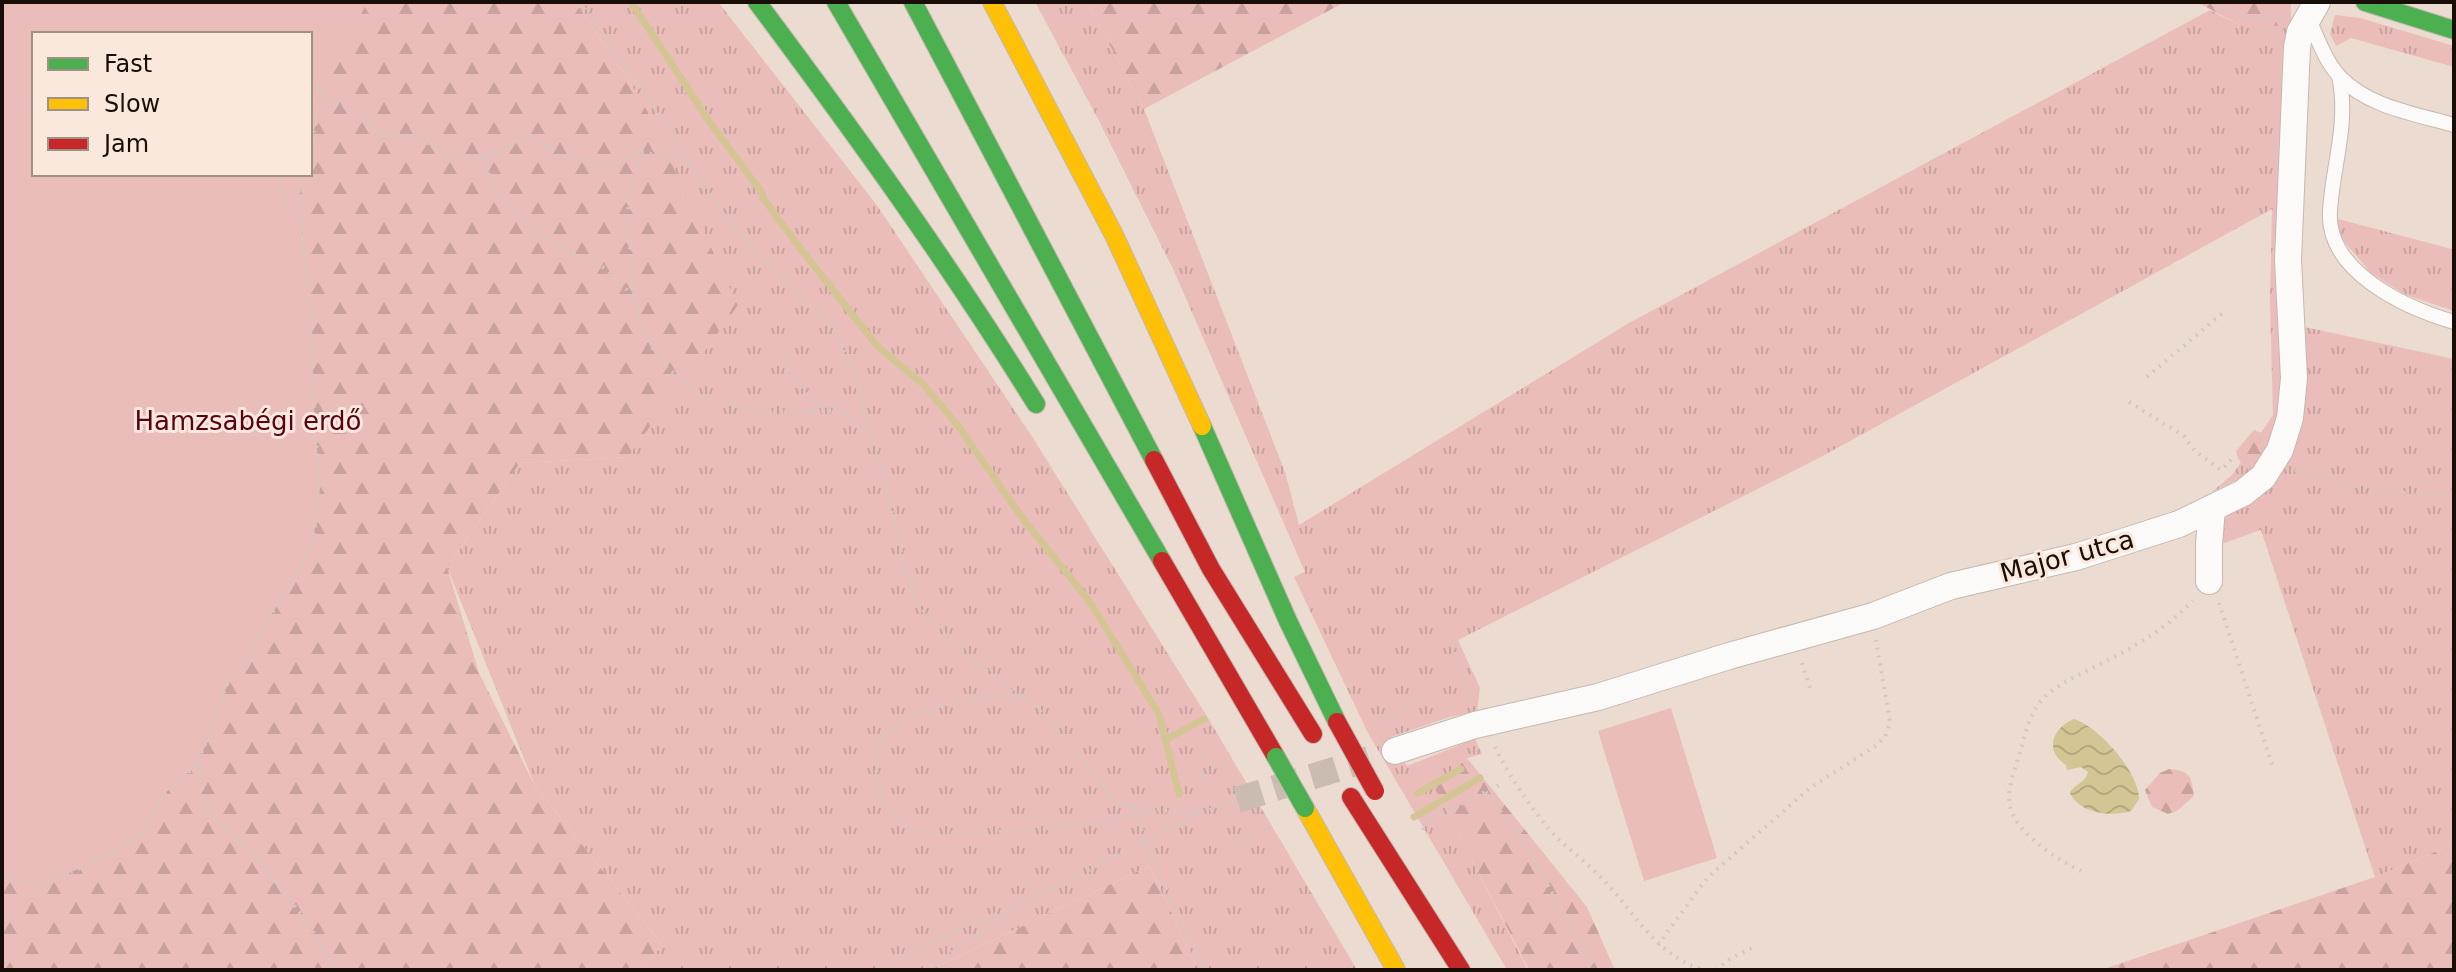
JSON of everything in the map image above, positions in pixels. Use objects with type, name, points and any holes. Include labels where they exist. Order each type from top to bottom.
[{"type":"main road","points":[[757,2],[852,129],[949,267],[1048,424]]},
{"type":"main road","points":[[836,2],[1276,757],[1396,970]]},
{"type":"main road","points":[[913,2],[1211,569],[1317,741]]},
{"type":"main road","points":[[992,2],[1106,219],[1304,657],[1378,798]]},
{"type":"main road","points":[[2365,2],[2454,30]]},
{"type":"main road","points":[[1191,649],[1251,716]]},
{"type":"main road","points":[[1347,791],[1411,894],[1464,970]]},
{"type":"main road","points":[[1426,881],[1456,933],[1464,970]]},
{"type":"street","name":"Major utca","points":[[1395,751],[1475,725],[1598,697],[1873,616],[1951,586],[2076,557],[2179,524],[2243,493],[2263,477],[2280,450],[2290,418],[2293,391],[2288,260],[2297,47],[2300,32],[2312,9]]},
{"type":"street","points":[[2209,581],[2212,508]]},
{"type":"lane","points":[[2312,9],[2324,53],[2339,76],[2355,90],[2389,106],[2454,125]]},
{"type":"lane","points":[[2339,76],[2344,120],[2329,214],[2335,241],[2349,262],[2372,285],[2398,301],[2454,322]]},
{"type":"path","points":[[579,2],[724,215],[742,238],[835,331],[853,372],[881,463],[906,574],[916,600],[931,621],[979,665],[1009,684],[1051,723],[1112,797],[1132,807],[1201,813]]},
{"type":"path","points":[[2210,2],[2251,18]]},
{"type":"path","points":[[312,87],[324,90],[337,103],[360,114],[376,132],[418,137],[467,161],[497,154],[511,144],[531,138],[559,156],[580,156],[605,165],[641,153],[676,156],[693,166]]},
{"type":"path","points":[[312,140],[324,90]]},
{"type":"path","points":[[641,153],[628,200],[631,271],[640,326],[661,363],[703,397],[766,412],[842,411],[871,435]]},
{"type":"path","points":[[485,157],[487,173],[504,203],[533,228],[607,270],[636,300]]},
{"type":"path","points":[[278,176],[284,201],[300,220]]},
{"type":"path","points":[[2,880],[13,878],[36,885],[81,868],[144,833],[163,795],[197,765],[228,682],[257,646],[264,624],[285,595],[313,543],[320,488],[311,314],[298,199],[304,176]]},
{"type":"path","points":[[2147,377],[2226,310]]},
{"type":"path","points":[[788,353],[786,371],[816,404],[842,409]]},
{"type":"path","points":[[2129,402],[2184,436],[2195,451],[2221,470],[2233,458]]},
{"type":"path","points":[[2269,468],[2292,469],[2381,492],[2454,495]]},
{"type":"path","points":[[2081,871],[2062,862],[2030,836],[2010,806],[2011,786],[2028,722],[2038,704],[2049,693],[2175,620],[2209,581],[2225,615],[2273,767]]},
{"type":"path","points":[[1658,945],[1707,878],[1810,788],[1885,737],[1890,722],[1875,635]]},
{"type":"path","points":[[1451,645],[1465,680],[1475,725]]},
{"type":"path","points":[[1025,698],[1009,695],[984,698],[935,709],[906,719],[891,731],[879,746],[876,770],[884,803],[896,820],[911,829],[938,833],[977,832],[1103,822],[1159,809]]},
{"type":"path","points":[[1383,720],[1419,700]]},
{"type":"path","points":[[1496,749],[1515,782],[1555,836],[1607,884],[1658,945],[1682,963],[1703,970]]},
{"type":"path","points":[[1193,779],[1229,759]]},
{"type":"path","points":[[197,765],[205,805],[220,825],[254,853],[307,922],[337,970]]},
{"type":"path","points":[[1423,830],[1426,822],[1503,783]]},
{"type":"path","points":[[1486,792],[1525,844],[1595,970]]},
{"type":"path","points":[[870,970],[1035,897],[1201,813],[1237,800]]},
{"type":"path","points":[[1132,807],[1178,917],[1207,970]]},
{"type":"path","points":[[1229,848],[1267,827]]},
{"type":"path","points":[[924,970],[1035,897]]},
{"type":"path","points":[[1716,970],[1731,958],[1754,947]]},
{"type":"green space","name":"Hamzsabégi erdő","points":[[2,2],[575,2],[643,102],[738,305],[628,457],[520,463],[447,567],[479,673],[535,786],[663,946],[636,970],[2,970]]},
{"type":"green space","points":[[2,2],[367,2],[324,90],[312,140],[312,32],[32,32],[32,176],[304,176],[298,199],[311,314],[320,488],[313,543],[285,595],[264,624],[257,646],[228,682],[197,765],[163,795],[144,833],[81,868],[36,885],[13,878],[2,880]]},
{"type":"green space","points":[[575,2],[718,2],[876,204],[1031,435],[1208,718],[1357,970],[1199,970],[1149,866],[930,970],[636,970],[663,946],[535,786],[447,567],[520,463],[628,457],[643,102]]},
{"type":"green space","points":[[1035,2],[1087,2],[1144,109],[1285,472],[1299,525],[1629,323],[2210,10],[2241,26],[2291,26],[2285,344],[2278,436],[2252,473],[2212,492],[2233,474],[2273,415],[2270,301],[2272,209],[1819,458],[1458,640],[1480,688],[1477,711],[1391,737],[1407,766],[1475,739],[1482,754],[1467,758],[1435,788],[1528,970],[1507,970],[1368,733],[1294,577],[1305,572],[1174,271]]},
{"type":"green space","points":[[1087,2],[1345,2],[1144,109]]},
{"type":"green space","points":[[2197,2],[2291,2],[2291,26],[2241,26]]},
{"type":"green space","points":[[2335,15],[2360,18],[2454,46],[2454,67],[2351,38],[2336,46],[2330,34]]},
{"type":"green space","points":[[2338,219],[2452,249],[2454,247],[2454,311],[2406,295],[2371,273],[2338,231]]},
{"type":"green space","points":[[2300,326],[2454,359],[2454,844],[2375,877],[2261,530],[2224,543],[2217,538],[2229,514],[2263,492]]},
{"type":"green space","points":[[2254,430],[2272,437],[2269,447],[2249,470],[2238,459],[2236,451]]},
{"type":"green space","points":[[1671,708],[1717,858],[1644,881],[1598,731]]},
{"type":"green space","points":[[1467,758],[1587,907],[1615,970],[1529,970],[1434,787]]},
{"type":"green space","points":[[2169,769],[2188,775],[2194,796],[2177,811],[2168,814],[2152,807],[2145,790],[2160,773]]},
{"type":"green space","points":[[2454,844],[2454,970],[2101,970],[2375,877]]},
{"type":"green space","points":[[1149,866],[1199,970],[930,970]]},
{"type":"water","points":[[2074,719],[2095,731],[2125,764],[2139,799],[2131,811],[2114,814],[2088,810],[2070,793],[2088,772],[2081,767],[2067,770],[2053,747],[2060,728]]},
{"type":"waterway","points":[[631,2],[709,121],[797,244],[877,346],[923,384],[959,427],[1023,519],[1090,602],[1159,714],[1179,794]]},
{"type":"waterway","points":[[1167,739],[1204,719]]},
{"type":"waterway","points":[[1418,793],[1461,769]]},
{"type":"waterway","points":[[1414,817],[1480,778]]},
{"type":"tunnel","points":[[1237,800],[1369,759]]},
{"type":"traffic: fast","points":[[757,2],[901,200],[1036,404]]},
{"type":"traffic: fast","points":[[836,2],[1162,561]]},
{"type":"traffic: fast","points":[[913,2],[1154,460]]},
{"type":"traffic: fast","points":[[2365,2],[2454,30]]},
{"type":"traffic: fast","points":[[1202,426],[1288,621],[1337,722]]},
{"type":"traffic: fast","points":[[1276,757],[1305,808]]},
{"type":"traffic: slow","points":[[992,2],[1114,235],[1202,426]]},
{"type":"traffic: slow","points":[[1305,808],[1396,970]]},
{"type":"traffic: jam","points":[[1154,460],[1211,569],[1313,734]]},
{"type":"traffic: jam","points":[[1162,561],[1276,757]]},
{"type":"traffic: jam","points":[[1337,722],[1375,791]]},
{"type":"traffic: jam","points":[[1351,797],[1461,970]]}]
